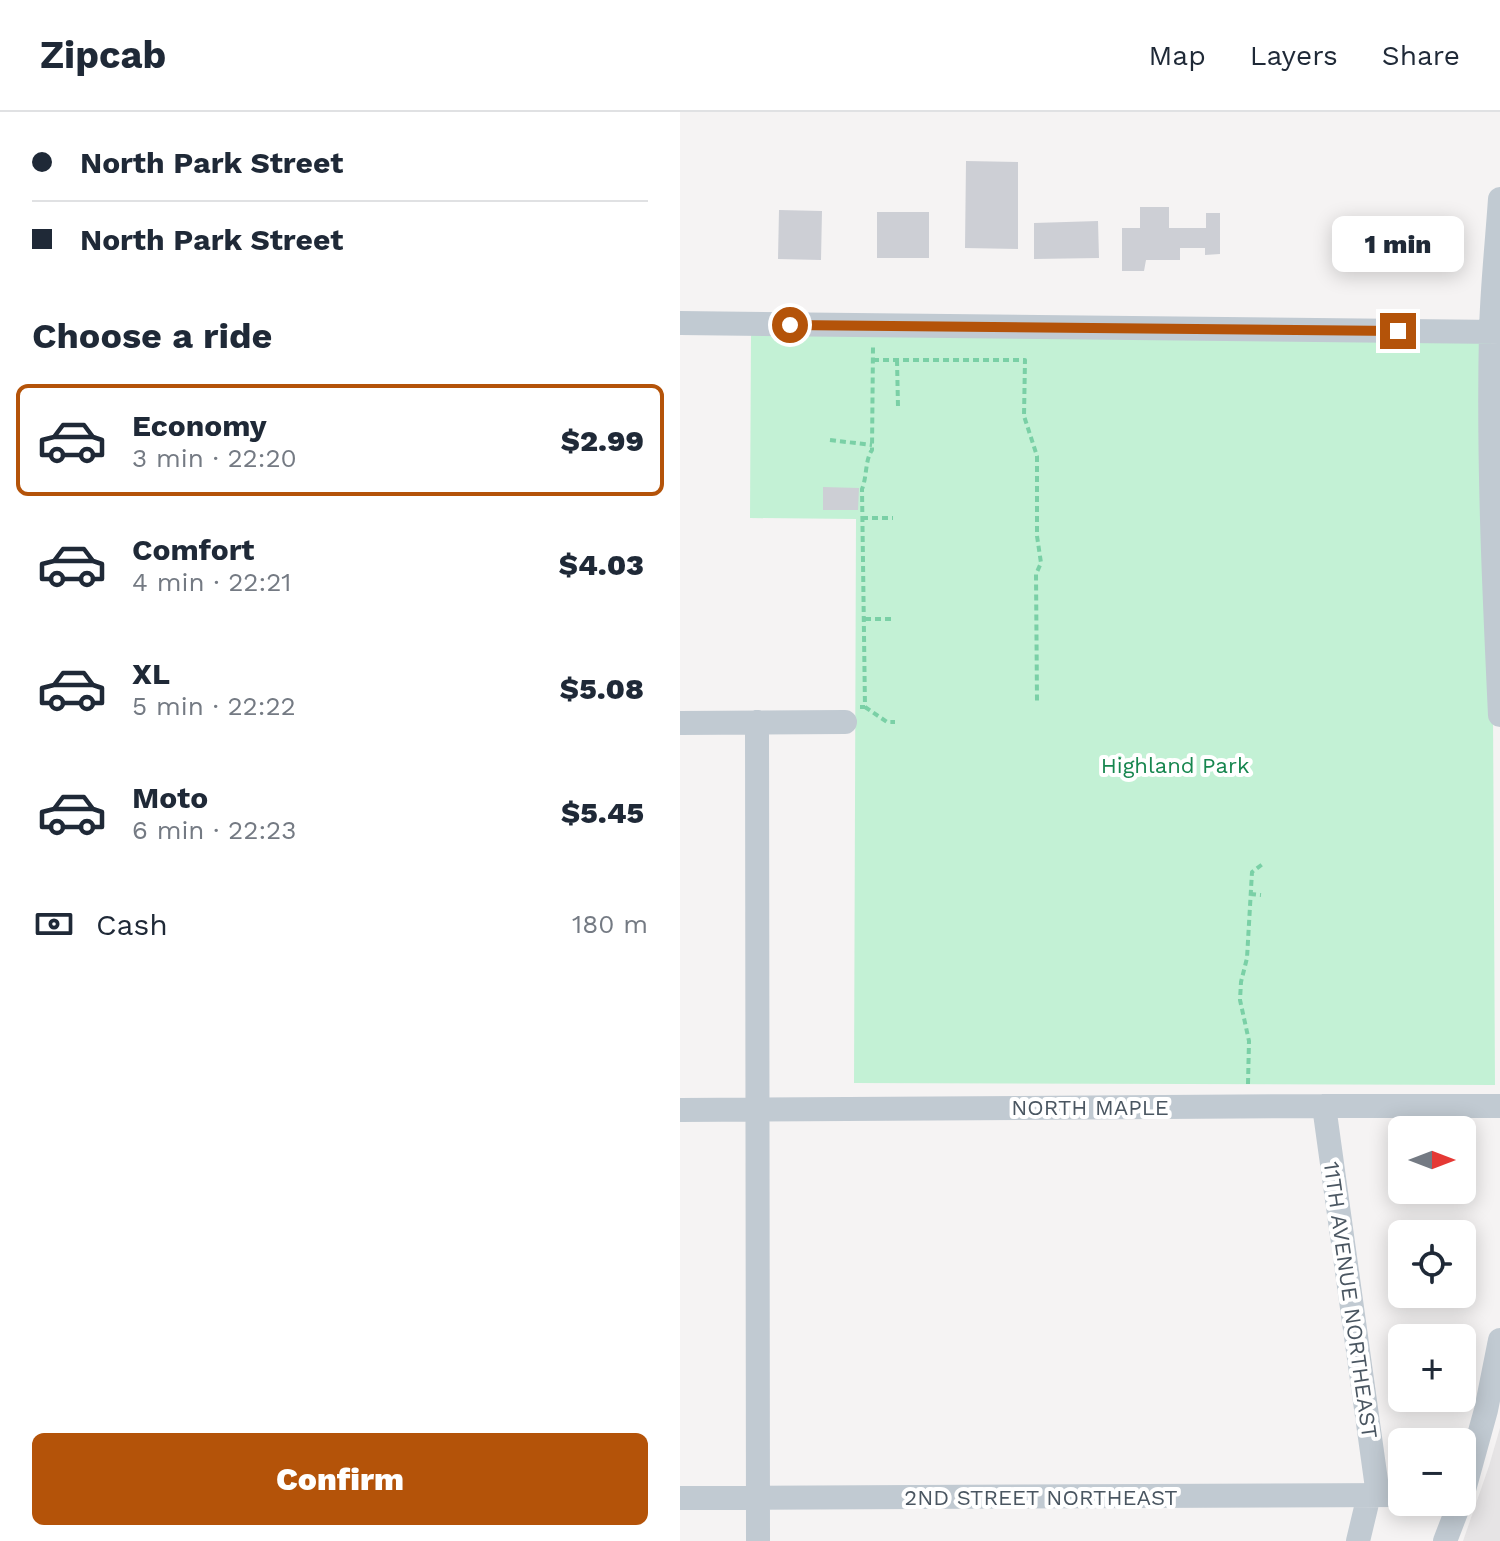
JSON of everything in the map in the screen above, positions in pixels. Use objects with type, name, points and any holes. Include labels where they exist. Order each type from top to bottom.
[{"type":"street","points":[[1500,199],[1493,554],[1500,715]]},
{"type":"street","points":[[680,323],[1496,332]]},
{"type":"street","points":[[680,723],[757,722],[855,714]]},
{"type":"street","points":[[757,722],[758,1541]]},
{"type":"street","name":"11TH AVENUE NORTHEAST","points":[[1324,1106],[1383,1495]]},
{"type":"street","name":"NORTH MAPLE","points":[[680,1110],[1500,1106]]},
{"type":"street","points":[[1476,1446],[1500,1340]]},
{"type":"street","points":[[1358,1541],[1383,1495]]},
{"type":"street","name":"2ND STREET NORTHEAST","points":[[680,1498],[1383,1495]]},
{"type":"street","points":[[1445,1541],[1455,1516]]},
{"type":"path","points":[[873,326],[872,450],[862,489],[864,619],[855,714],[895,722]]},
{"type":"path","points":[[873,360],[1025,360],[1024,416],[1037,456],[1037,536],[1041,556],[1036,574],[1037,701]]},
{"type":"path","points":[[897,360],[898,407]]},
{"type":"path","points":[[830,440],[872,445]]},
{"type":"path","points":[[862,518],[893,518]]},
{"type":"path","points":[[864,619],[894,619]]},
{"type":"path","points":[[1248,1106],[1249,1041],[1240,1000],[1241,982],[1247,958],[1252,872],[1264,863]]},
{"type":"path","points":[[1250,894],[1261,895]]},
{"type":"shaded area","points":[[1500,1428],[1500,1541],[1463,1541],[1472,1516],[1476,1516],[1476,1504]]},
{"type":"green space","name":"Highland Park","points":[[751,335],[1491,338],[1495,1085],[854,1083],[856,519],[750,518]]},
{"type":"building","points":[[966,161],[1018,162],[1018,249],[965,248]]},
{"type":"building","points":[[1140,207],[1169,207],[1169,228],[1206,228],[1206,213],[1220,213],[1220,254],[1205,255],[1205,248],[1180,248],[1180,260],[1146,260],[1144,271],[1122,271],[1122,228],[1140,228]]},
{"type":"building","points":[[779,210],[822,211],[821,260],[778,259]]},
{"type":"building","points":[[877,212],[929,212],[929,258],[877,258]]},
{"type":"building","points":[[1098,221],[1099,258],[1034,259],[1034,223]]},
{"type":"building","points":[[823,487],[859,488],[858,510],[823,510]]},
{"type":"route","points":[[790,325],[1398,331]]}]
